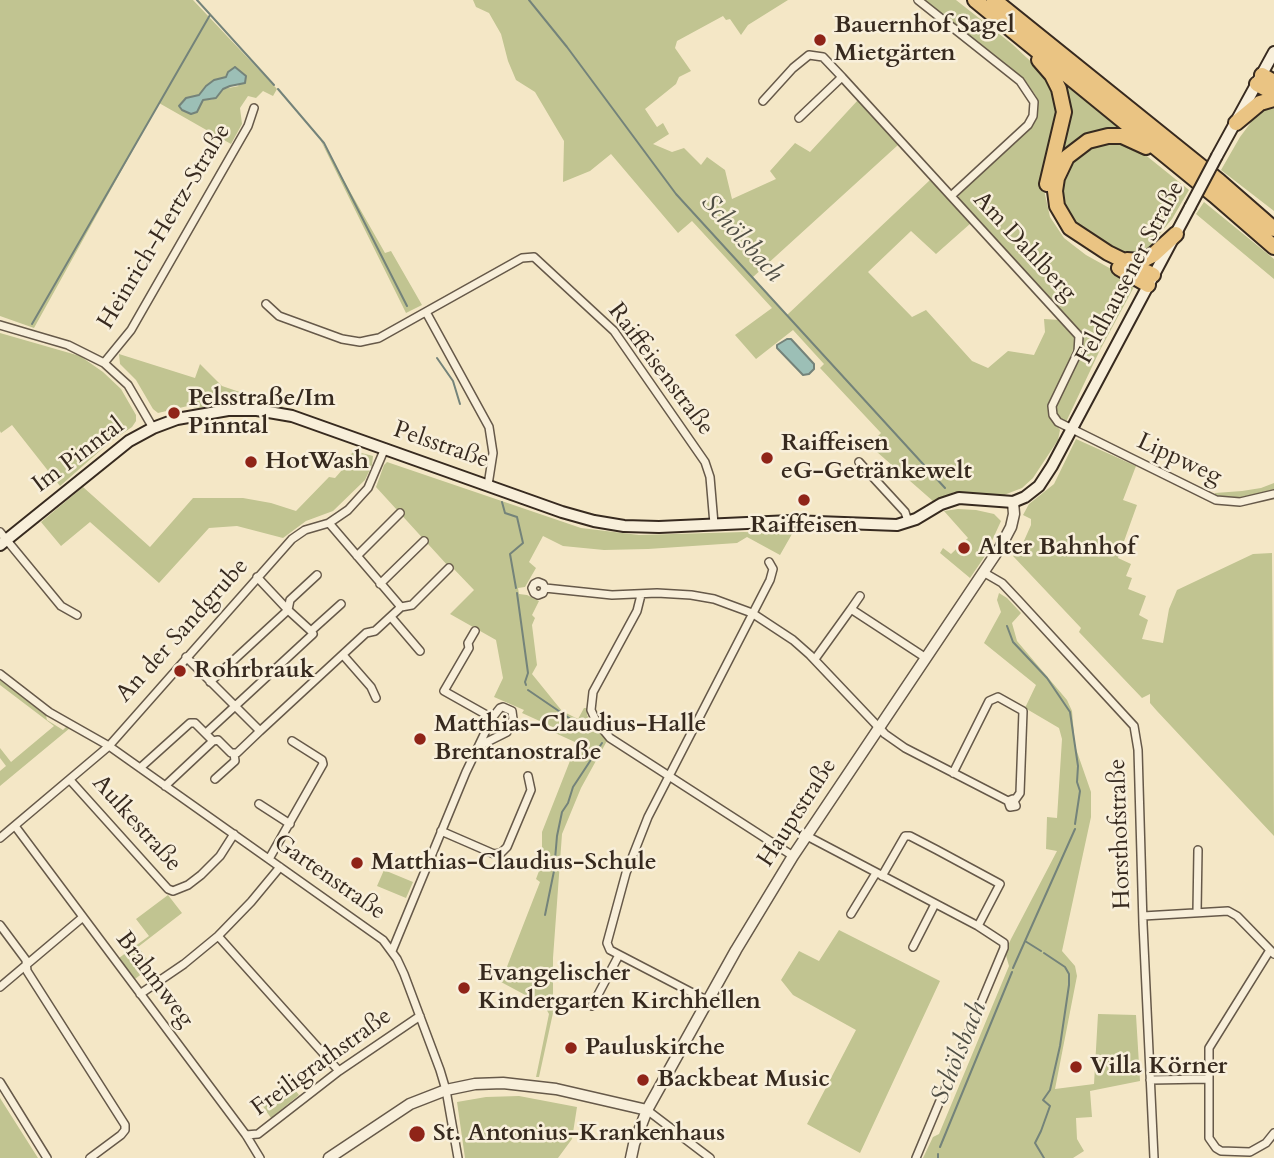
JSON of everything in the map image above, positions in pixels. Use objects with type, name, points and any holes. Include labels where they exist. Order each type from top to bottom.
[{"type":"highway","points":[[975,0],[1216,188],[1274,229]]},
{"type":"highway","points":[[994,0],[1216,188],[1274,247]]},
{"type":"highway","points":[[1013,30],[1019,43],[1052,75],[1062,97],[1063,124],[1047,184],[1050,207],[1056,223],[1072,241],[1151,280]]},
{"type":"highway","points":[[1264,80],[1274,93]]},
{"type":"highway","points":[[1236,123],[1260,103],[1274,99]]},
{"type":"highway","points":[[1151,280],[1070,228],[1057,206],[1057,178],[1067,157],[1076,148],[1098,137],[1122,136],[1148,148],[1185,179],[1216,188],[1274,216]]},
{"type":"highway","points":[[1123,260],[1145,259],[1176,234]]},
{"type":"main road","name":"Feldhausener Straße","points":[[1013,502],[1039,486],[1217,156],[1264,80],[1274,52]]},
{"type":"main road","name":"Pelsstraße","points":[[153,428],[200,413],[228,410],[257,410],[292,416],[562,512],[604,523],[659,527],[791,521],[881,526],[897,525],[941,503],[959,498],[1013,502]]},
{"type":"main road","name":"Im Pinntal","points":[[2,539],[113,452],[153,428]]},
{"type":"street","name":"Am Dahlberg","points":[[918,0],[1020,80],[1034,102],[1033,116],[1028,125],[951,196]]},
{"type":"street","name":"Am Dahlberg","points":[[763,101],[793,68],[809,55],[823,57],[842,77],[1079,337],[1078,352],[1052,405],[1055,419],[1072,429]]},
{"type":"street","points":[[799,118],[842,77]]},
{"type":"street","name":"Heinrich-Hertz-Straße","points":[[104,363],[131,330],[248,126],[254,108]]},
{"type":"street","name":"Raiffeisenstraße","points":[[266,304],[279,316],[342,339],[360,342],[379,338],[522,258],[531,256],[540,261],[614,331],[705,462],[710,478],[714,524]]},
{"type":"street","points":[[426,312],[487,422],[492,442],[488,485]]},
{"type":"street","points":[[0,325],[68,345],[104,363],[128,385],[153,428]]},
{"type":"street","name":"Lippweg","points":[[1072,429],[1222,502],[1248,501],[1274,494]]},
{"type":"street","name":"An der Sandgrube","points":[[0,838],[109,746],[298,534],[329,523],[348,510],[368,488],[384,448]]},
{"type":"street","points":[[859,462],[905,512],[908,521]]},
{"type":"street","name":"Hauptstraße","points":[[631,1158],[647,1110],[708,1001],[793,856],[1011,527],[1013,502]]},
{"type":"street","points":[[357,556],[400,513]]},
{"type":"street","points":[[329,523],[401,607]]},
{"type":"street","points":[[2,539],[61,606],[77,615]]},
{"type":"street","points":[[380,584],[424,541]]},
{"type":"street","points":[[708,1001],[610,950],[607,943],[636,846],[770,580],[773,569],[769,562]]},
{"type":"street","points":[[234,753],[366,633],[375,631],[401,607],[412,605],[433,587],[449,568]]},
{"type":"street","name":"Horsthofstraße","points":[[983,572],[1002,583],[1134,726],[1138,750],[1154,1158]]},
{"type":"street","points":[[210,682],[288,610],[290,600],[317,575]]},
{"type":"street","points":[[206,733],[313,634],[257,578]]},
{"type":"street","points":[[545,588],[601,594],[691,595],[752,613],[793,640],[815,659],[879,729],[905,748],[953,773],[1011,801],[1020,793],[1023,711],[998,697],[989,701],[953,773]]},
{"type":"street","points":[[641,595],[637,611],[593,692],[591,710],[596,721],[610,738],[793,856]]},
{"type":"street","points":[[815,659],[860,596]]},
{"type":"street","points":[[311,631],[341,604]]},
{"type":"street","points":[[851,609],[926,658]]},
{"type":"street","points":[[391,617],[420,651]]},
{"type":"street","points":[[475,631],[468,643],[469,648],[444,691],[492,718]]},
{"type":"street","points":[[343,655],[372,687],[376,698]]},
{"type":"street","points":[[186,657],[260,731]]},
{"type":"street","name":"Gartenstraße","points":[[0,674],[49,712],[109,746],[375,932],[392,951],[420,1016],[446,1090],[458,1158]]},
{"type":"street","points":[[392,951],[441,831],[479,746],[492,718],[496,711],[503,707],[509,709],[513,715],[507,732],[479,746]]},
{"type":"street","points":[[140,768],[190,723],[195,723],[213,741]]},
{"type":"street","points":[[165,786],[213,741],[218,740],[234,753]]},
{"type":"street","points":[[269,859],[323,764],[322,760],[292,741]]},
{"type":"street","points":[[215,779],[235,761],[234,753]]},
{"type":"street","points":[[441,831],[494,854],[500,853],[508,847],[531,790],[528,776]]},
{"type":"street","name":"Aulkestraße","points":[[70,780],[168,889],[173,891],[188,885],[201,875],[220,856],[234,834]]},
{"type":"street","points":[[260,804],[290,824]]},
{"type":"street","name":"Brahmweg","points":[[15,825],[246,1135],[260,1158]]},
{"type":"street","points":[[807,836],[978,926],[1004,943],[916,1158]]},
{"type":"street","points":[[851,914],[905,836],[910,836],[1000,884],[978,926]]},
{"type":"street","points":[[1197,912],[1198,850]]},
{"type":"street","points":[[141,994],[218,936],[280,867]]},
{"type":"street","points":[[913,947],[935,904]]},
{"type":"street","points":[[1143,915],[1228,911],[1237,916],[1272,952],[1209,1048],[1208,1079],[1209,1138],[1216,1148],[1227,1152],[1250,1152],[1266,1143],[1274,1133]]},
{"type":"street","points":[[0,987],[83,917]]},
{"type":"street","points":[[0,925],[26,960],[27,971],[125,1125],[121,1135],[90,1158]]},
{"type":"street","points":[[218,936],[339,1071]]},
{"type":"street","points":[[592,1006],[619,955]]},
{"type":"street","name":"Freiligrathstraße","points":[[246,1135],[258,1134],[339,1071],[420,1016]]},
{"type":"street","points":[[1150,1080],[1208,1079]]},
{"type":"street","points":[[0,1082],[47,1158]]},
{"type":"street","points":[[329,1158],[410,1104],[446,1090],[475,1084],[503,1083],[556,1089],[647,1110],[710,1158]]},
{"type":"green space","points":[[0,0],[193,0],[277,89],[273,96],[263,91],[256,98],[248,96],[240,108],[242,124],[231,144],[159,103],[34,328],[0,316]],"holes":[[[226,77],[239,86],[223,89],[216,98],[202,100],[198,109],[186,98],[199,95],[214,80]]]},
{"type":"green space","points":[[473,0],[788,0],[748,25],[741,35],[730,19],[726,20],[723,16],[677,41],[675,48],[691,71],[679,77],[676,84],[645,109],[657,127],[663,123],[669,134],[653,144],[672,152],[684,148],[701,165],[707,157],[725,170],[732,199],[776,179],[770,171],[795,143],[810,152],[858,100],[898,145],[753,277],[787,315],[930,180],[971,223],[936,254],[911,231],[868,272],[912,317],[926,310],[972,361],[988,368],[1008,351],[1034,355],[1045,332],[1044,319],[1060,320],[1074,334],[1077,348],[1048,405],[1051,417],[1060,430],[1058,440],[1033,478],[1022,488],[1004,495],[954,492],[934,502],[869,445],[881,433],[820,368],[824,364],[793,330],[756,359],[735,335],[772,308],[692,221],[678,233],[611,154],[590,171],[563,182],[564,141],[535,92],[516,80],[501,34],[489,13],[476,7]]},
{"type":"green space","points":[[924,0],[956,0],[1012,44],[1041,71],[1059,100],[1044,190],[1050,217],[1064,238],[1135,285],[1066,422],[1058,417],[1055,410],[1057,400],[1080,357],[1083,343],[1081,335],[958,198],[961,191],[1030,128],[1036,118],[1036,96],[1027,83]]},
{"type":"green space","points":[[1058,78],[1126,133],[1110,132],[1057,168]]},
{"type":"green space","points":[[1274,101],[1274,211],[1221,170],[1255,117]]},
{"type":"green space","points":[[318,135],[385,253],[391,251],[422,305],[406,313]]},
{"type":"green space","points":[[1100,140],[1133,145],[1189,190],[1172,219],[1143,254],[1130,257],[1082,234],[1060,199],[1066,163]]},
{"type":"green space","points":[[1204,202],[1274,259],[1274,279],[1196,214]]},
{"type":"green space","points":[[0,333],[80,356],[121,389],[136,415],[132,427],[110,442],[60,486],[12,425],[1,433],[0,431]]},
{"type":"green space","points":[[119,354],[195,378],[200,364],[222,386],[284,407],[245,404],[194,408],[192,405],[158,413],[136,380],[120,364]]},
{"type":"green space","points":[[1076,439],[1136,466],[1123,500],[1137,505],[1118,558],[1131,564],[1126,576],[1132,578],[1128,589],[1146,596],[1139,615],[1148,620],[1142,639],[1163,643],[1169,609],[1177,590],[1253,554],[1272,553],[1274,836],[1150,703],[1150,694],[1142,698],[1079,632],[1081,628],[1013,556],[1023,543],[1031,525],[1031,519],[1023,515],[1029,504],[1054,484]]},
{"type":"green space","points":[[354,451],[373,456],[372,465],[365,480],[333,511],[306,521],[283,538],[237,526],[209,528],[159,583],[90,522],[61,546],[41,522],[83,487],[150,547],[193,498],[243,498],[296,511],[329,477],[335,478],[342,470],[339,467]]},
{"type":"green space","points":[[387,462],[581,528],[639,535],[744,532],[792,534],[780,555],[747,537],[737,543],[604,550],[563,546],[543,536],[529,562],[536,568],[525,587],[518,588],[519,594],[539,601],[532,615],[535,618],[532,625],[537,665],[532,674],[562,711],[578,719],[584,708],[587,708],[587,715],[594,728],[608,739],[581,788],[562,834],[553,958],[553,1013],[539,1077],[536,1077],[549,1014],[544,1005],[501,982],[540,882],[536,879],[545,855],[542,852],[542,832],[577,743],[553,732],[555,728],[522,713],[524,710],[494,697],[503,678],[496,640],[450,614],[474,590],[449,567],[376,487]]},
{"type":"green space","points":[[1274,483],[1274,491],[1245,499],[1215,497],[1215,493],[1261,488]]},
{"type":"green space","points":[[958,509],[994,514],[1001,521],[985,556],[970,578],[940,553],[943,548],[951,554],[968,538],[944,511]]},
{"type":"green space","points":[[999,593],[1021,613],[1012,623],[1017,641],[1067,700],[1072,711],[1075,746],[1091,792],[1091,817],[1062,951],[1075,966],[1077,976],[1055,1089],[1094,1084],[1098,1014],[1136,1015],[1140,1081],[1090,1091],[1092,1117],[1076,1118],[1077,1139],[1084,1151],[1073,1158],[923,1158],[933,1137],[939,1134],[1009,966],[1005,952],[1057,851],[1046,849],[1047,817],[1057,818],[1062,739],[1059,728],[1025,708],[1036,685],[984,643],[1001,612],[997,600]]},
{"type":"green space","points":[[0,679],[46,716],[47,720],[63,730],[67,726],[70,728],[0,786],[0,771],[6,766],[0,758],[0,748],[11,762],[54,726],[0,685]]},
{"type":"green space","points":[[384,870],[413,882],[406,898],[377,886]]},
{"type":"green space","points":[[168,895],[182,913],[138,947],[152,966],[135,979],[119,958],[149,936],[136,919]]},
{"type":"green space","points":[[839,930],[940,981],[860,1153],[807,1124],[856,1030],[793,995],[781,980],[799,951],[819,961]]},
{"type":"green space","points":[[288,1081],[299,1095],[271,1118],[260,1102]]},
{"type":"green space","points":[[519,1096],[577,1107],[572,1139],[558,1158],[465,1158],[457,1102],[486,1097]]},
{"type":"green space","points":[[0,1098],[38,1158],[0,1158]]},
{"type":"water","points":[[235,67],[246,76],[245,83],[223,89],[216,98],[203,100],[197,112],[191,114],[182,110],[179,106],[186,98],[199,95],[206,86],[214,80],[226,77]]},
{"type":"water","points":[[791,339],[814,364],[814,369],[809,374],[803,375],[777,348],[777,345]]},
{"type":"waterway","points":[[197,0],[274,85]]},
{"type":"waterway","name":"Schölsbach","points":[[529,0],[676,194],[945,488]]},
{"type":"waterway","points":[[32,324],[210,15]]},
{"type":"waterway","points":[[278,89],[324,143],[407,306]]},
{"type":"waterway","points":[[437,358],[453,381],[460,404]]},
{"type":"waterway","points":[[502,502],[505,513],[517,517],[523,543],[510,554],[516,588]]},
{"type":"waterway","points":[[517,593],[528,673],[526,685]]},
{"type":"waterway","name":"Schölsbach","points":[[1007,626],[1013,642],[1047,678],[1070,712],[1080,791],[1075,824]]},
{"type":"waterway","points":[[528,690],[572,720]]},
{"type":"waterway","points":[[545,915],[562,812],[573,787],[602,743]]},
{"type":"waterway","name":"Schölsbach","points":[[1013,968],[1075,829]]},
{"type":"waterway","points":[[1025,941],[1041,951]]},
{"type":"waterway","points":[[1044,953],[1065,967],[1069,974],[1069,985],[1060,1046],[1050,1090],[1043,1100],[1050,1106],[1035,1143],[1044,1158]]},
{"type":"waterway","name":"Schölsbach","points":[[940,1147],[1012,972]]},
{"type":"place","name":"Bauernhof Sagel Mietgärten","points":[[820,40]]},
{"type":"place","name":"Pelsstraße/Im Pinntal","points":[[174,413]]},
{"type":"place","name":"Raiffeisen eG-Getränkewelt","points":[[767,458]]},
{"type":"place","name":"HotWash","points":[[251,462]]},
{"type":"place","name":"Raiffeisen","points":[[804,500]]},
{"type":"place","name":"Alter Bahnhof","points":[[964,548]]},
{"type":"place","name":"Rohrbrauk","points":[[180,671]]},
{"type":"place","name":"Matthias-Claudius-Halle Brentanostraße","points":[[420,739]]},
{"type":"place","name":"Matthias-Claudius-Schule","points":[[357,863]]},
{"type":"place","name":"Evangelischer Kindergarten Kirchhellen","points":[[464,988]]},
{"type":"place","name":"Pauluskirche","points":[[571,1048]]},
{"type":"place","name":"Villa Körner","points":[[1076,1067]]},
{"type":"place","name":"Backbeat Music","points":[[643,1080]]},
{"type":"place","name":"St. Antonius-Krankenhaus","points":[[417,1134]]}]
